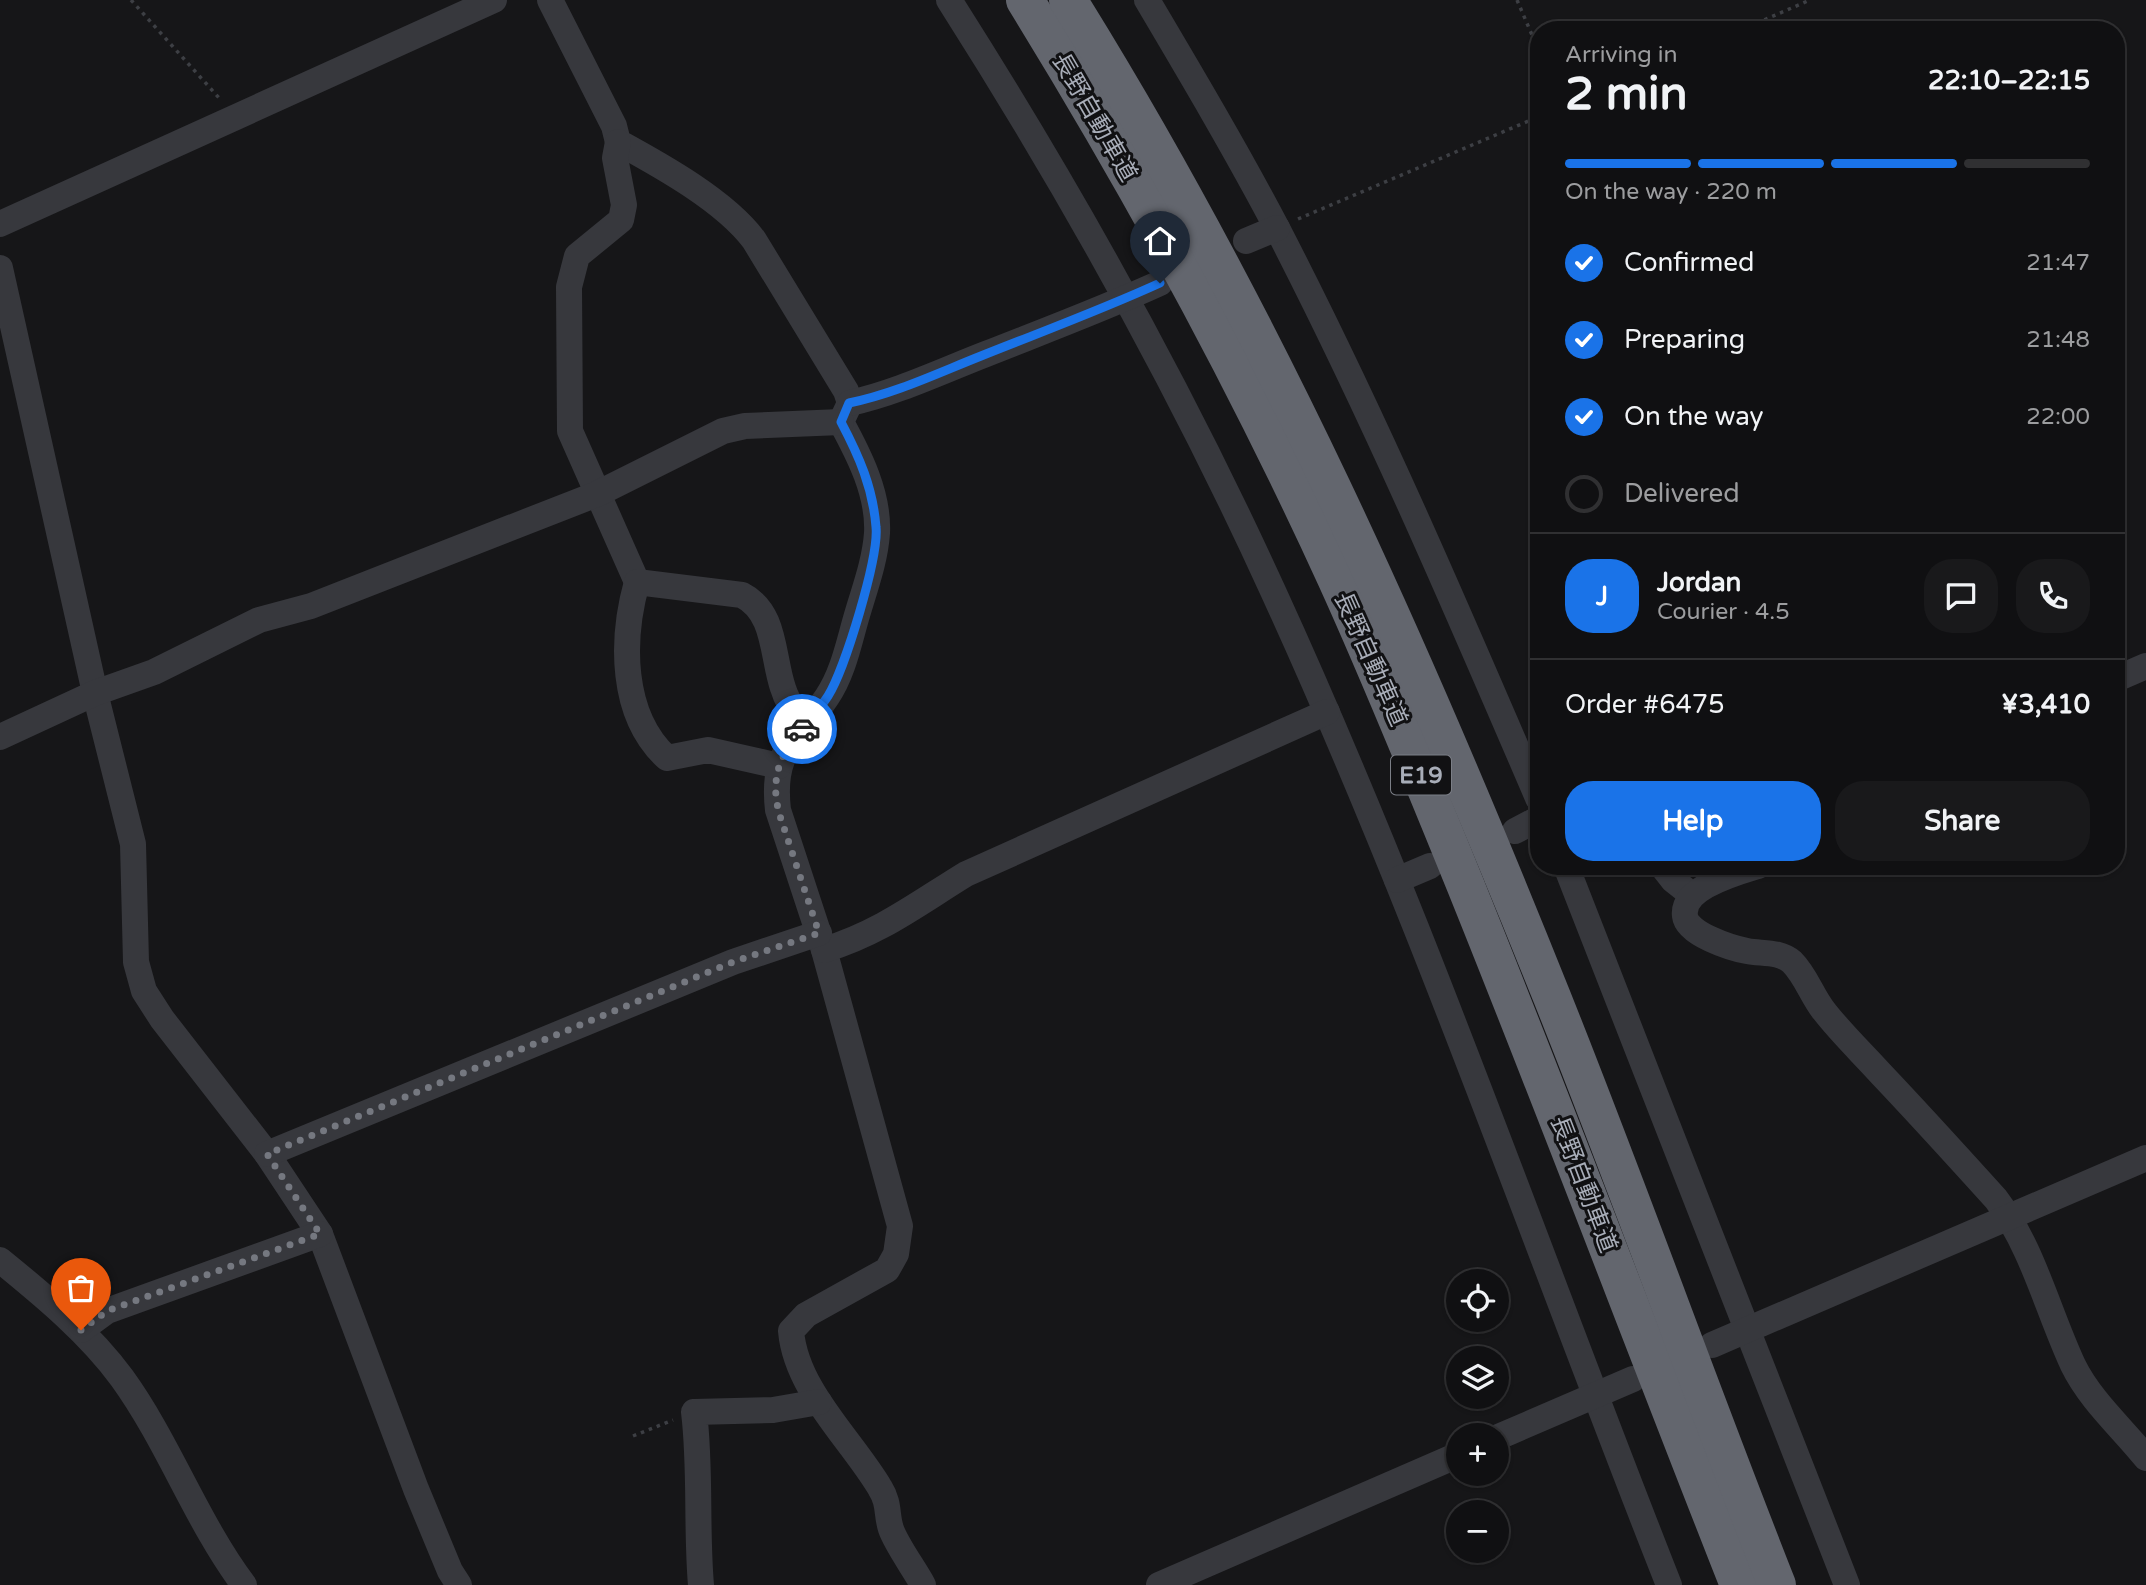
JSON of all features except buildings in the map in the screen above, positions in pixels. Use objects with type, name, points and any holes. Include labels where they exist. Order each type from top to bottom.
[{"type":"highway","name":"長野自動車道","points":[[1026,0],[1176,256],[1263,424],[1337,580],[1408,743],[1512,999],[1740,1585]]},
{"type":"highway","name":"長野自動車道","points":[[1068,0],[1115,76],[1211,246],[1295,406],[1370,564],[1443,731],[1553,1000],[1777,1585]]},
{"type":"street","points":[[0,225],[494,0]]},
{"type":"street","points":[[550,0],[614,126],[618,142],[615,158],[624,205],[621,220],[577,256],[569,287],[570,431],[637,582],[627,635],[631,692],[638,717],[654,746],[667,758],[708,750],[779,766]]},
{"type":"street","points":[[950,0],[1017,106],[1127,298],[1172,383],[1273,589],[1397,880],[1669,1585]]},
{"type":"street","points":[[1147,0],[1277,228],[1362,401],[1424,533],[1530,780]]},
{"type":"street","points":[[618,142],[671,173],[740,221],[754,240],[846,391],[845,412],[872,497],[877,530],[874,556],[844,661],[828,696],[788,745],[779,766],[775,787],[778,810],[822,942],[900,1226],[896,1254],[887,1270],[806,1315],[791,1331],[792,1351],[819,1402],[881,1489],[889,1508],[891,1529],[923,1585]]},
{"type":"street","points":[[1246,241],[1277,228]]},
{"type":"street","points":[[0,268],[95,693],[133,844],[136,962],[144,991],[162,1020],[267,1154],[320,1234],[416,1489],[450,1572],[459,1585]]},
{"type":"street","points":[[0,737],[95,693],[154,673],[259,620],[311,606],[597,494],[723,431],[845,412],[867,399],[1160,283]]},
{"type":"street","points":[[637,582],[742,595],[754,601],[773,636],[781,685],[787,701],[804,726]]},
{"type":"street","points":[[2125,675],[2146,666]]},
{"type":"street","points":[[267,1154],[733,962],[877,930],[965,874],[1327,712]]},
{"type":"street","points":[[1397,880],[1430,866]]},
{"type":"street","points":[[1570,875],[1847,1585]]},
{"type":"street","points":[[1669,875],[1692,895]]},
{"type":"street","points":[[1731,875],[1692,895],[1684,912],[1689,926],[1725,946],[1748,952],[1776,954],[1789,960],[1799,970],[1824,1011],[1996,1199],[2010,1217],[2085,1386],[2146,1458]]},
{"type":"street","points":[[1712,1345],[2146,1158]]},
{"type":"street","points":[[81,1330],[107,1311],[320,1234]]},
{"type":"street","points":[[0,1259],[81,1330],[122,1378],[223,1557],[244,1585]]},
{"type":"street","points":[[1509,1432],[1633,1380]]},
{"type":"street","points":[[701,1585],[697,1538],[699,1452],[694,1412],[773,1410],[819,1402]]},
{"type":"street","points":[[1159,1585],[1446,1460]]},
{"type":"path","points":[[131,0],[222,102],[232,119]]},
{"type":"path","points":[[1517,0],[1530,31]]},
{"type":"path","points":[[1762,21],[1810,0]]},
{"type":"path","points":[[1277,228],[1530,120]]},
{"type":"path","points":[[633,1436],[694,1412]]},
{"type":"way so far","points":[[81,1330],[107,1311],[320,1234],[267,1154],[733,962],[819,933],[778,810],[775,787],[779,766],[788,745],[802,729]]},
{"type":"route","points":[[802,729],[828,696],[844,661],[874,556],[877,530],[872,497],[858,454],[841,422],[849,403],[867,399],[944,370],[1160,283]]}]
